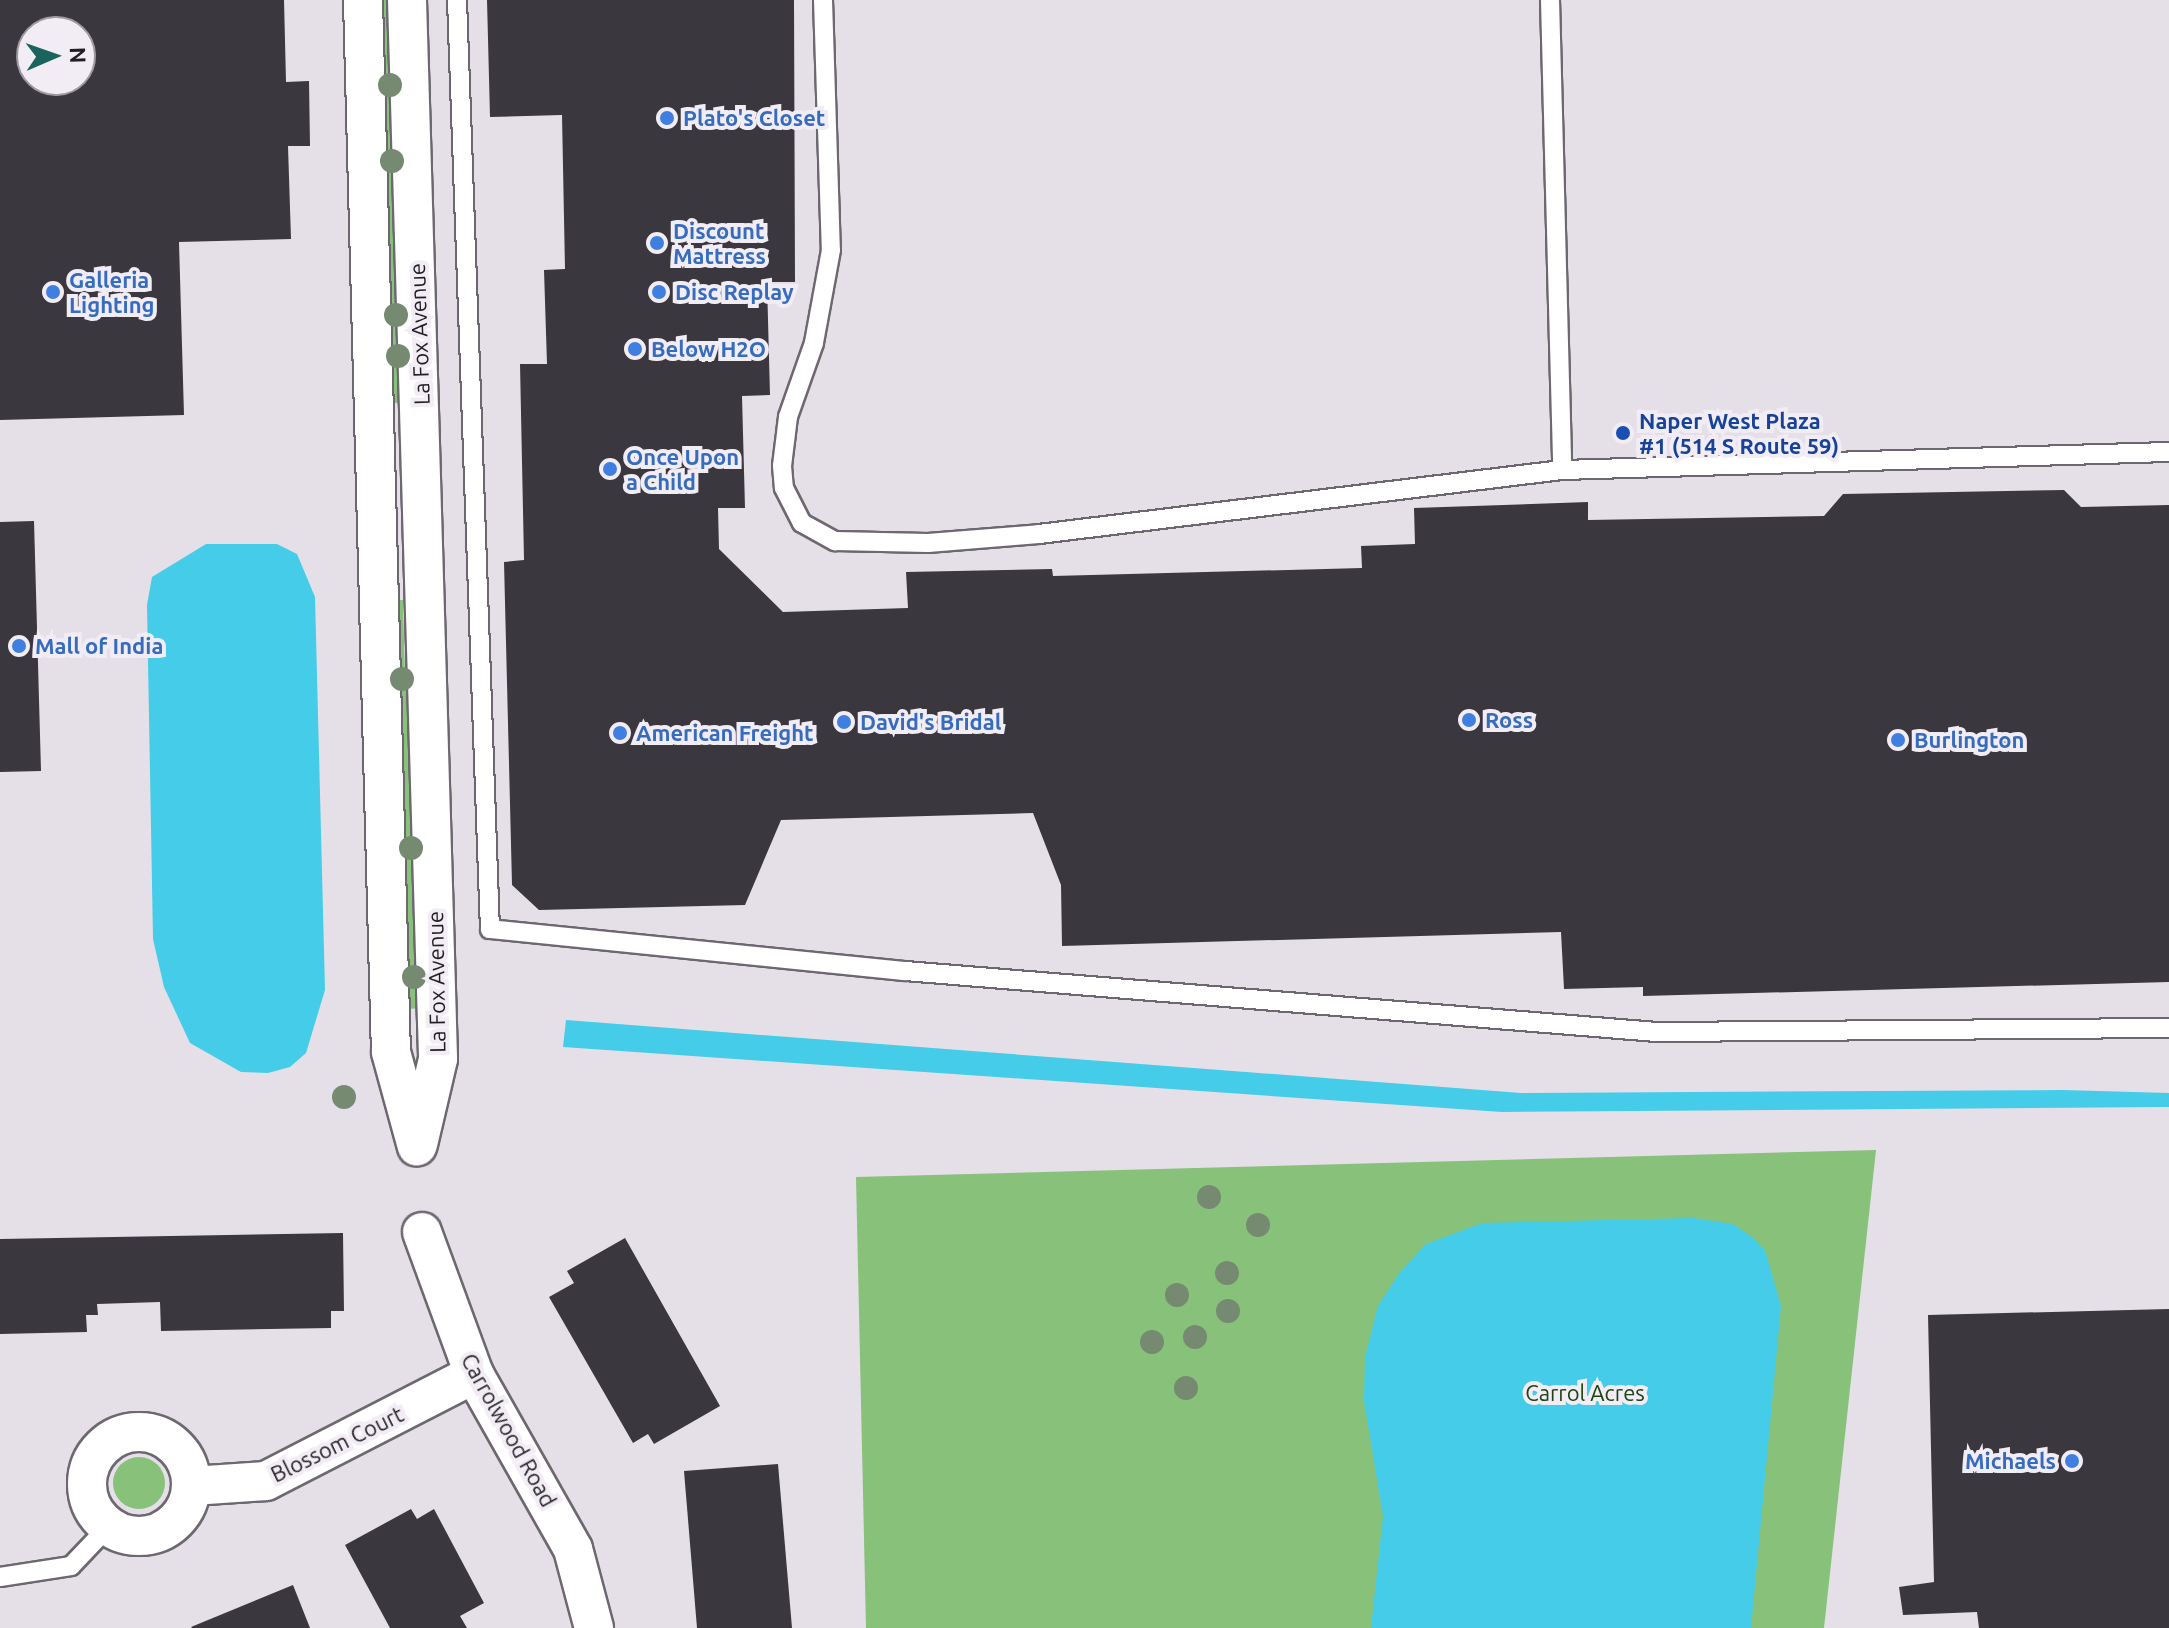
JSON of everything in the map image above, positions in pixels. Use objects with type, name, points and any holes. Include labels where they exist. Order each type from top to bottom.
[{"type":"street","name":"La Fox Avenue","points":[[363,0],[391,1052],[417,1147],[438,1059],[407,0]]},
{"type":"street","name":"Carrolwood Road","points":[[422,1232],[474,1374],[573,1549],[594,1628]]},
{"type":"street","name":"Blossom Court","points":[[192,1486],[266,1481],[474,1374]]},
{"type":"street","points":[[134,1431],[168,1440],[182,1452],[192,1486],[181,1516],[155,1535],[123,1535],[108,1527],[96,1514],[87,1479],[97,1454],[117,1436],[134,1431]]},
{"type":"lane","points":[[457,0],[490,929],[920,972],[1657,1032],[2169,1028]]},
{"type":"lane","points":[[823,0],[831,250],[814,343],[788,417],[782,466],[792,507],[816,533],[854,543],[1039,534],[1562,470],[2169,452]]},
{"type":"lane","points":[[1550,0],[1562,470]]},
{"type":"lane","points":[[0,1577],[71,1566],[108,1527]]},
{"type":"green space","points":[[377,0],[399,0],[410,403],[387,403]]},
{"type":"green space","points":[[393,600],[403,600],[405,676],[419,732],[428,1008],[404,1009]]},
{"type":"green space","name":"Carrol Acres","points":[[1876,1150],[1824,1628],[866,1628],[856,1177]]},
{"type":"green space","points":[[139,1457],[158,1464],[165,1483],[158,1502],[139,1509],[120,1502],[113,1483],[120,1464]]},
{"type":"water","points":[[206,544],[277,544],[297,554],[315,597],[325,990],[306,1053],[290,1067],[268,1073],[241,1072],[190,1043],[164,987],[153,939],[147,605],[152,577]]},
{"type":"water","points":[[566,1020],[1521,1093],[2062,1090],[2169,1093],[2169,1107],[1502,1112],[563,1047]]},
{"type":"water","points":[[1693,1218],[1733,1224],[1765,1250],[1781,1306],[1751,1628],[1371,1628],[1383,1516],[1364,1401],[1365,1357],[1378,1306],[1400,1272],[1426,1244],[1482,1223]]},
{"type":"building","points":[[0,0],[284,0],[286,82],[309,81],[310,146],[288,146],[291,239],[179,242],[184,415],[0,420]]},
{"type":"building","points":[[487,0],[794,0],[795,282],[767,282],[770,395],[742,396],[745,508],[718,508],[719,549],[783,612],[908,608],[906,572],[1052,569],[1053,576],[1362,568],[1361,546],[1415,544],[1414,508],[1588,502],[1588,520],[1824,516],[1843,494],[2064,490],[2081,507],[2169,505],[2169,982],[1643,996],[1643,987],[1564,989],[1561,932],[1062,946],[1061,885],[1033,813],[781,820],[745,905],[539,910],[512,885],[504,562],[524,560],[520,364],[547,364],[544,270],[565,269],[562,115],[490,117]]},
{"type":"building","name":"Mall of India","points":[[34,521],[41,771],[0,772],[0,522]]},
{"type":"building","points":[[343,1233],[344,1311],[331,1311],[331,1328],[161,1331],[160,1302],[97,1304],[98,1315],[86,1315],[87,1332],[0,1334],[0,1239]]},
{"type":"building","points":[[625,1238],[720,1406],[654,1444],[648,1434],[633,1443],[549,1297],[574,1283],[567,1271]]},
{"type":"building","points":[[2169,1309],[2169,1628],[1979,1628],[1977,1612],[1903,1615],[1899,1587],[1934,1582],[1928,1315]]},
{"type":"building","points":[[778,1464],[792,1628],[697,1628],[684,1471]]},
{"type":"building","points":[[411,1509],[417,1519],[434,1509],[484,1603],[460,1616],[467,1628],[390,1628],[345,1545]]},
{"type":"building","points":[[293,1585],[310,1628],[191,1627]]},
{"type":"place","name":"Plato's Closet","points":[[667,118]]},
{"type":"place","name":"Discount Mattress","points":[[657,243]]},
{"type":"place","name":"Galleria Lighting","points":[[53,292]]},
{"type":"place","name":"Disc Replay","points":[[659,292]]},
{"type":"place","name":"Below H2O","points":[[635,349]]},
{"type":"place","name":"Naper West Plaza #1 (514 S Route 59)","points":[[1623,433]]},
{"type":"place","name":"Once Upon a Child","points":[[610,469]]},
{"type":"place","name":"Mall of India","points":[[19,646]]},
{"type":"place","name":"Ross","points":[[1469,720]]},
{"type":"place","name":"David's Bridal","points":[[844,722]]},
{"type":"place","name":"American Freight","points":[[620,733]]},
{"type":"place","name":"Burlington","points":[[1898,740]]},
{"type":"place","name":"Michaels","points":[[2072,1461]]}]
